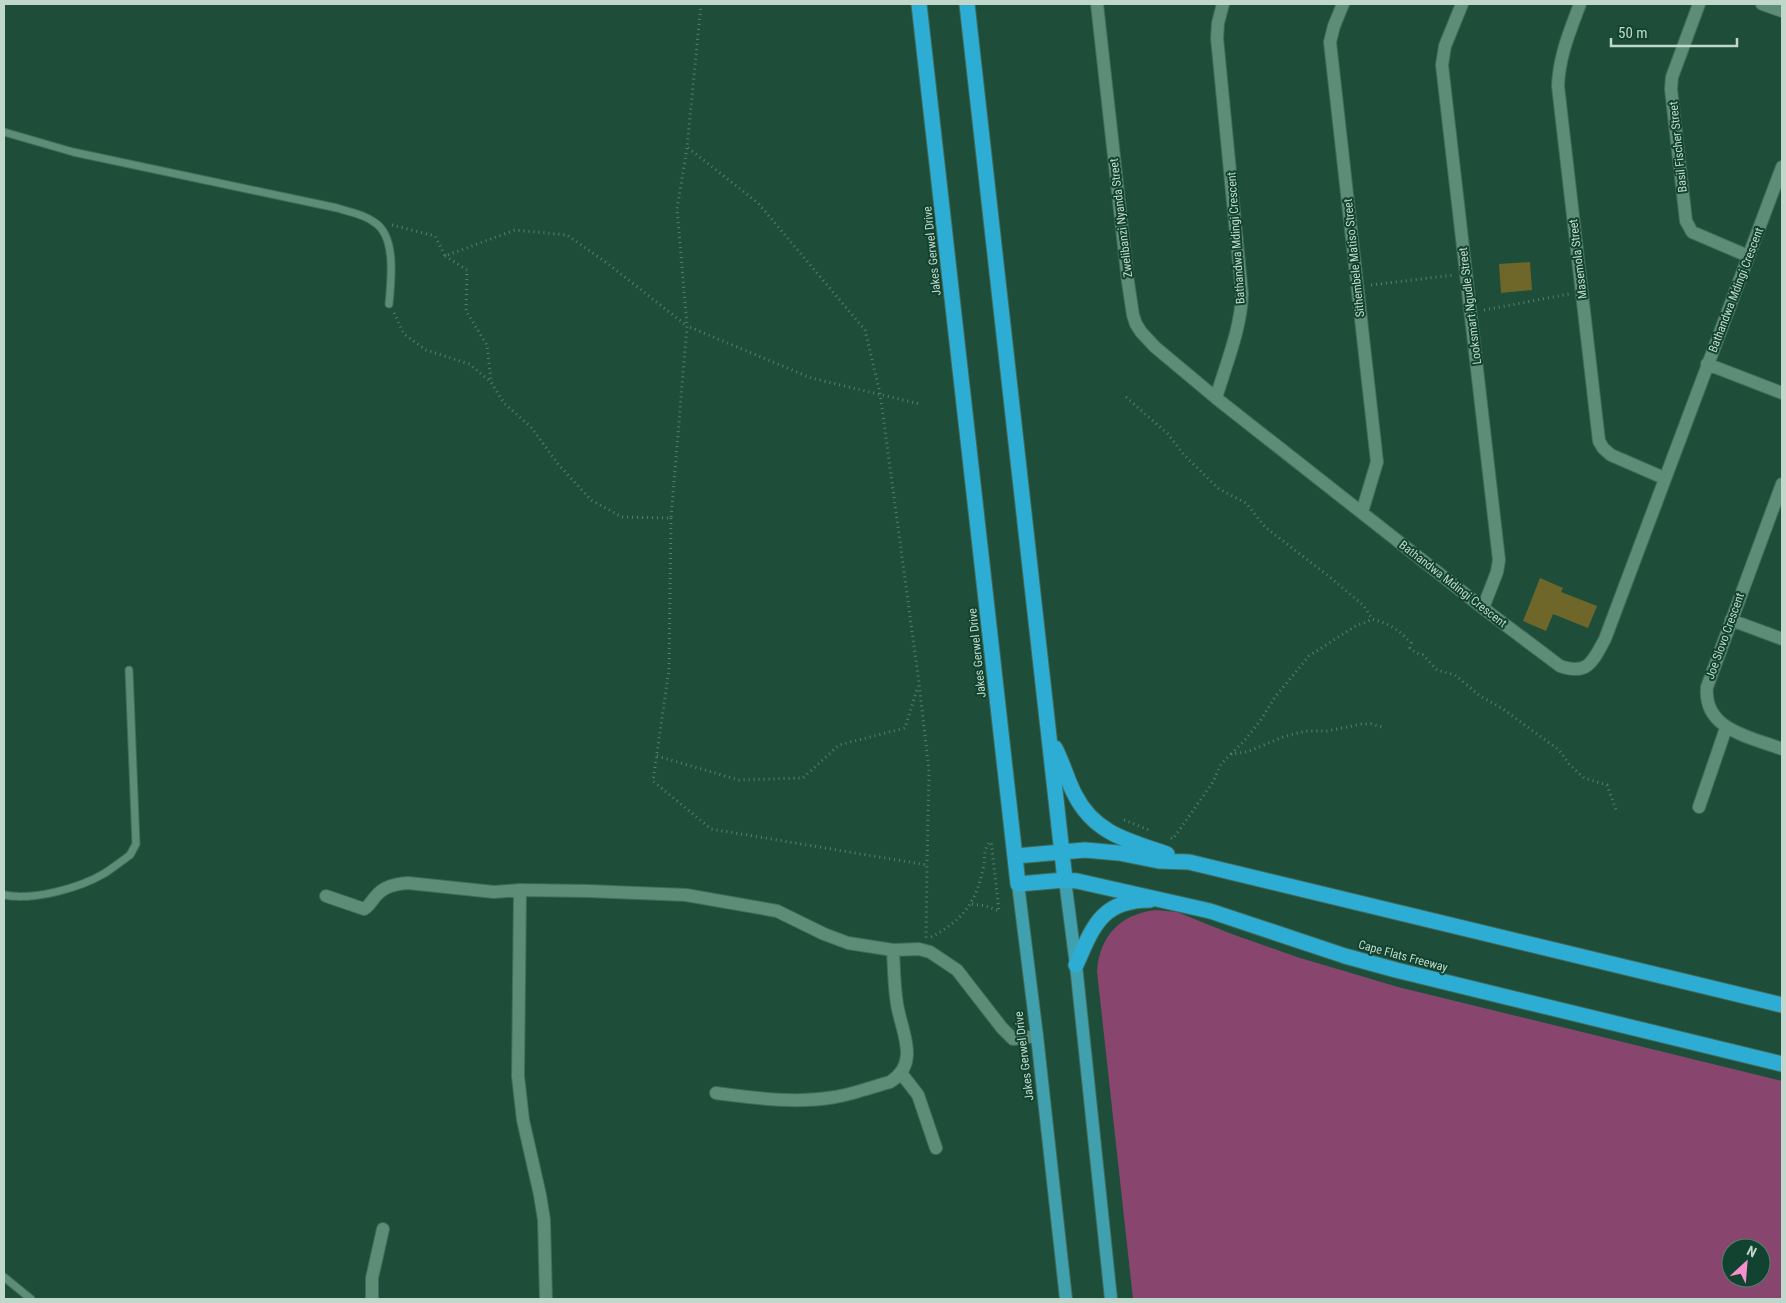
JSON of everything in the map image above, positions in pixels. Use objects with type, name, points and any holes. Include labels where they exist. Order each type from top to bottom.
[{"type":"highway","name":"Jakes Gerwel Drive","points":[[919,4],[1018,884]]},
{"type":"highway","points":[[967,4],[1065,880]]},
{"type":"highway","points":[[1049,738],[1059,755],[1075,796],[1087,814],[1104,830],[1125,840],[1189,862],[1782,1005]]},
{"type":"highway","points":[[1015,856],[1085,850],[1102,851],[1159,861],[1189,862]]},
{"type":"highway","name":"Cape Flats Freeway","points":[[1018,884],[1065,880],[1172,901],[1210,910],[1345,956],[1782,1064]]},
{"type":"highway","points":[[1076,965],[1094,927],[1105,913],[1129,902],[1143,900],[1172,901]]},
{"type":"main road","points":[[1065,880],[1076,965],[1111,1299]]},
{"type":"main road","name":"Jakes Gerwel Drive","points":[[1018,884],[1066,1299]]},
{"type":"street","name":"Zwelibanzi Nyanda Street","points":[[1097,4],[1133,315],[1141,332],[1155,347],[1216,398]]},
{"type":"street","name":"Bathandwa Mdingi Crescent","points":[[1224,4],[1218,23],[1217,38],[1242,306],[1216,398],[1483,608],[1560,666],[1569,670],[1580,670],[1589,665],[1605,639],[1782,167]]},
{"type":"street","name":"Sithembele Matiso Street","points":[[1343,4],[1330,42],[1376,462],[1362,512]]},
{"type":"street","name":"Looksmart Ngudle Street","points":[[1462,4],[1445,46],[1442,64],[1499,560],[1497,572],[1483,608]]},
{"type":"street","name":"Masemola Street","points":[[1580,4],[1563,50],[1558,69],[1558,86],[1599,441],[1603,448],[1611,455],[1664,478]]},
{"type":"street","name":"Basil Fischer Street","points":[[1699,4],[1672,77],[1671,89],[1686,221],[1692,232],[1748,256]]},
{"type":"street","points":[[1762,4],[1782,11]]},
{"type":"street","points":[[1707,364],[1782,393]]},
{"type":"street","name":"Joe Slovo Crescent","points":[[1782,484],[1777,514],[1731,620],[1707,687],[1706,695],[1709,710],[1726,728],[1782,749]]},
{"type":"street","points":[[1731,620],[1782,639]]},
{"type":"street","points":[[1699,807],[1726,728]]},
{"type":"street","points":[[326,896],[364,909],[383,889],[396,884],[408,883],[494,892],[520,890],[588,891],[686,895],[776,911],[824,934],[848,943],[893,950],[922,945],[957,970],[1002,1028],[1013,1039],[1037,1036]]},
{"type":"street","points":[[520,890],[518,1076],[523,1120],[544,1220],[546,1299]]},
{"type":"street","points":[[716,1093],[763,1099],[798,1100],[835,1097],[890,1082],[901,1073],[907,1058],[908,1048],[897,1007],[893,950]]},
{"type":"street","points":[[901,1073],[918,1095],[936,1148]]},
{"type":"street","points":[[372,1299],[372,1278],[383,1230]]},
{"type":"lane","points":[[4,132],[73,152],[337,208],[369,219],[376,223],[384,234],[390,252],[392,265],[389,304]]},
{"type":"lane","points":[[4,895],[17,897],[54,892],[103,874],[133,851],[136,844],[129,670]]},
{"type":"lane","points":[[4,1277],[31,1299]]},
{"type":"path","points":[[701,4],[687,148],[677,209],[687,326],[671,518],[669,669],[653,781],[711,829],[928,865]]},
{"type":"path","points":[[687,148],[758,203],[865,330],[880,393],[929,771],[928,865],[922,945]]},
{"type":"path","points":[[369,219],[435,236],[445,256],[467,270],[466,312],[488,345],[491,382]]},
{"type":"path","points":[[445,256],[515,230],[567,236],[607,263],[687,326],[810,378],[880,393],[920,404]]},
{"type":"path","points":[[1358,287],[1466,273]]},
{"type":"path","points":[[1470,311],[1582,292]]},
{"type":"path","points":[[389,304],[404,334],[426,350],[469,364],[491,382],[504,403],[531,427],[558,464],[591,500],[622,517],[671,518]]},
{"type":"path","points":[[1126,397],[1168,434],[1184,455],[1219,489],[1246,503],[1265,527],[1289,544],[1364,606],[1372,619]]},
{"type":"path","points":[[1164,836],[1173,839],[1213,782],[1221,764],[1245,740],[1275,697],[1309,656],[1357,625],[1372,619],[1384,622],[1399,630],[1411,643],[1410,648],[1416,654],[1423,656],[1437,670],[1455,675],[1480,696],[1503,709],[1559,750],[1569,764],[1584,778],[1607,785],[1616,810]]},
{"type":"path","points":[[657,756],[739,780],[803,778],[839,745],[905,728],[919,684]]},
{"type":"path","points":[[1231,754],[1247,752],[1283,737],[1305,731],[1327,731],[1362,724],[1382,727]]},
{"type":"path","points":[[1121,818],[1155,832]]},
{"type":"path","points":[[922,945],[962,916],[972,904],[979,888],[984,866],[985,849],[991,840],[999,911],[986,906],[972,904]]},
{"type":"shaded area","points":[[1155,910],[1177,912],[1297,957],[1398,987],[1782,1081],[1782,1299],[1133,1299],[1097,971],[1102,947],[1107,937],[1122,922]]},
{"type":"building","points":[[1530,262],[1532,290],[1501,293],[1499,264]]},
{"type":"building","points":[[1540,578],[1563,588],[1561,592],[1597,606],[1588,628],[1553,614],[1546,631],[1523,621]]}]
